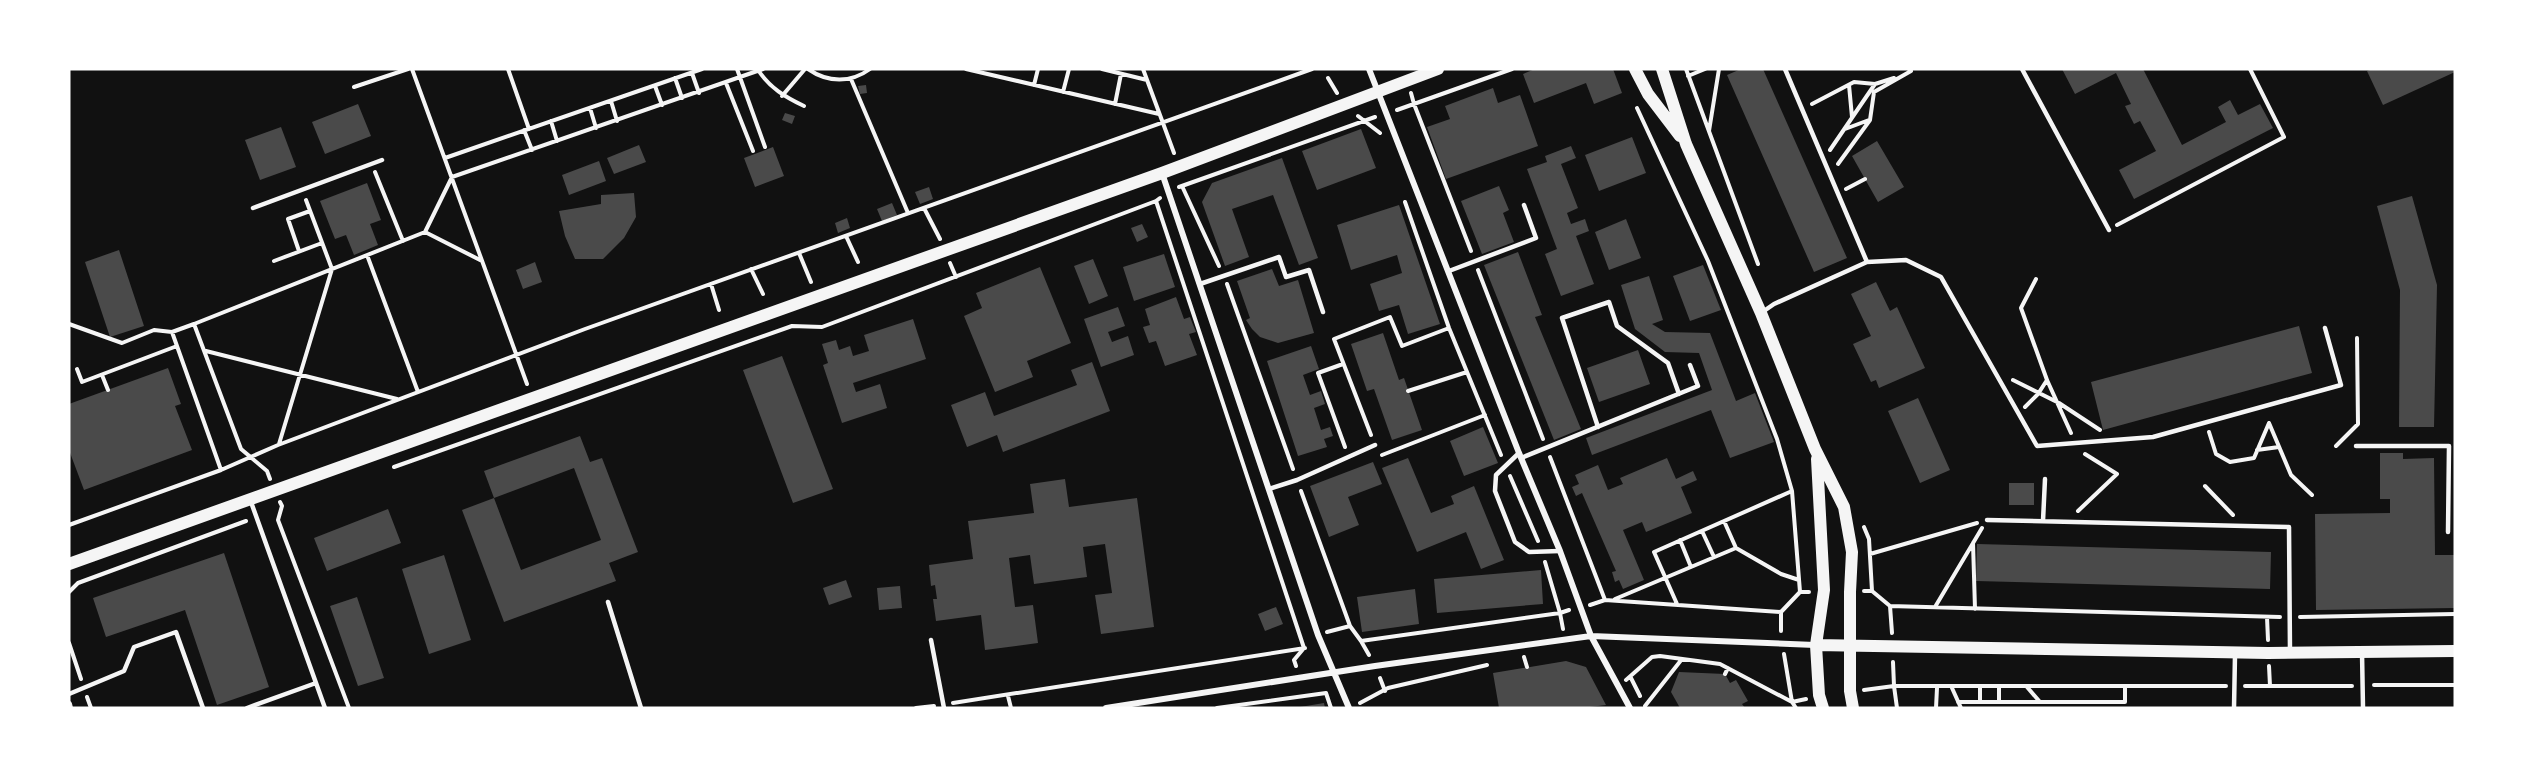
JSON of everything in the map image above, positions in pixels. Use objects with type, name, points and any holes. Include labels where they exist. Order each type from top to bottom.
[{"type":"main road","points":[[69,564],[1162,173],[1438,69]]},
{"type":"main road","points":[[1635,69],[1648,94],[1686,144]]},
{"type":"main road","points":[[1662,69],[1686,144],[1761,313],[1815,449],[1844,507],[1852,552],[1850,646],[1853,708]]},
{"type":"main road","points":[[1815,449],[1819,476],[1824,590],[1816,645],[1819,695],[1823,708]]},
{"type":"main road","points":[[1816,645],[2290,653],[2455,651]]},
{"type":"street","points":[[1370,69],[1520,456],[1560,551],[1591,636],[1630,708]]},
{"type":"street","points":[[1162,173],[1318,635],[1349,708]]},
{"type":"street","points":[[1106,708],[1334,672],[1591,636],[1816,645]]},
{"type":"lane","points":[[1785,69],[1867,262]]},
{"type":"lane","points":[[2022,69],[2109,230]]},
{"type":"lane","points":[[253,208],[382,160]]},
{"type":"lane","points":[[1449,271],[1536,238],[1524,205]]},
{"type":"lane","points":[[1200,284],[1224,278],[1279,257],[1286,278],[1309,270],[1323,312]]},
{"type":"lane","points":[[1761,313],[1774,304],[1867,262],[1906,260],[1941,277],[2037,446],[2153,437],[2341,385],[2325,328]]},
{"type":"lane","points":[[1598,426],[1562,318],[1609,302],[1617,326],[1668,363],[1679,394]]},
{"type":"lane","points":[[1560,551],[1529,552],[1515,542],[1495,491],[1496,475],[1520,456],[1546,448],[1698,386],[1690,365]]},
{"type":"lane","points":[[1269,489],[1297,480],[1375,445]]},
{"type":"lane","points":[[2356,446],[2449,446],[2448,532]]},
{"type":"lane","points":[[2043,521],[2045,479]]},
{"type":"lane","points":[[250,500],[325,708]]},
{"type":"lane","points":[[1987,520],[2289,527],[2290,653]]},
{"type":"lane","points":[[608,602],[641,708]]},
{"type":"lane","points":[[69,693],[124,671],[134,647],[176,632],[203,708]]},
{"type":"lane","points":[[931,640],[943,706]]},
{"type":"lane","points":[[2234,708],[2235,652]]},
{"type":"lane","points":[[2362,652],[2363,708]]},
{"type":"lane","points":[[247,708],[316,683]]},
{"type":"path","points":[[354,87],[410,69],[445,158],[531,397]]},
{"type":"path","points":[[508,69],[532,150]]},
{"type":"path","points":[[445,158],[702,69]]},
{"type":"path","points":[[737,69],[765,147]]},
{"type":"path","points":[[782,96],[807,69],[828,79],[852,79],[870,69]]},
{"type":"path","points":[[966,69],[1160,115]]},
{"type":"path","points":[[989,75],[991,69]]},
{"type":"path","points":[[1034,85],[1038,69]]},
{"type":"path","points":[[1063,92],[1069,69]]},
{"type":"path","points":[[1102,69],[1148,80]]},
{"type":"path","points":[[1143,69],[1179,166],[1182,186],[1224,278],[1350,626],[1361,640],[1560,613],[1542,551],[1449,328],[1404,199]]},
{"type":"path","points":[[69,525],[221,471],[278,445],[516,355],[1312,69]]},
{"type":"path","points":[[393,467],[792,326],[822,327],[1156,201],[1168,190],[1512,69]]},
{"type":"path","points":[[1688,76],[1705,69]]},
{"type":"path","points":[[1708,132],[1719,69]]},
{"type":"path","points":[[2109,230],[2284,137],[2250,69]]},
{"type":"path","points":[[69,324],[122,343],[154,330],[172,332],[194,324],[425,232],[452,177],[760,70],[782,96],[804,106]]},
{"type":"path","points":[[1801,110],[1854,82],[1875,84],[1912,70]]},
{"type":"path","points":[[1830,176],[1870,120],[1874,92],[1912,70]]},
{"type":"path","points":[[692,73],[699,93]]},
{"type":"path","points":[[1115,104],[1121,74]]},
{"type":"path","points":[[675,78],[682,98]]},
{"type":"path","points":[[852,79],[908,213]]},
{"type":"path","points":[[1409,80],[1414,104],[1605,600]]},
{"type":"path","points":[[726,83],[753,151]]},
{"type":"path","points":[[1823,160],[1875,84]]},
{"type":"path","points":[[1849,85],[1852,118]]},
{"type":"path","points":[[655,86],[662,105]]},
{"type":"path","points":[[611,101],[616,121]]},
{"type":"path","points":[[1634,101],[1707,261],[1777,439],[1792,491],[1800,592]]},
{"type":"path","points":[[590,108],[596,128]]},
{"type":"path","points":[[1844,129],[1870,120]]},
{"type":"path","points":[[551,121],[557,141]]},
{"type":"path","points":[[1364,122],[1382,134]]},
{"type":"path","points":[[372,164],[403,241]]},
{"type":"path","points":[[1838,194],[1865,179]]},
{"type":"path","points":[[278,445],[332,269],[303,190]]},
{"type":"path","points":[[1156,201],[1304,648]]},
{"type":"path","points":[[299,251],[288,219],[310,211]]},
{"type":"path","points":[[425,232],[482,261]]},
{"type":"path","points":[[846,236],[858,262]]},
{"type":"path","points":[[274,261],[322,243]]},
{"type":"path","points":[[798,253],[814,289]]},
{"type":"path","points":[[367,255],[418,392]]},
{"type":"path","points":[[751,269],[763,294]]},
{"type":"path","points":[[2036,279],[2021,308],[2047,380],[2075,443],[2087,456],[2117,474],[2067,522]]},
{"type":"path","points":[[711,284],[719,310]]},
{"type":"path","points":[[1449,328],[1402,346],[1390,317],[1334,339],[1379,456],[1485,415]]},
{"type":"path","points":[[194,324],[241,449],[267,471],[276,491],[282,506],[278,520],[349,708]]},
{"type":"path","points":[[172,332],[221,471]]},
{"type":"path","points":[[2336,446],[2358,424],[2357,338]]},
{"type":"path","points":[[77,369],[82,382],[177,346]]},
{"type":"path","points":[[206,351],[398,400]]},
{"type":"path","points":[[1343,364],[1318,374],[1348,457]]},
{"type":"path","points":[[1993,369],[2059,403],[2116,440]]},
{"type":"path","points":[[1408,391],[1467,372]]},
{"type":"path","points":[[102,375],[108,390]]},
{"type":"path","points":[[2018,414],[2038,394],[2047,380]]},
{"type":"path","points":[[2262,407],[2291,475],[2312,495]]},
{"type":"path","points":[[2206,422],[2216,454],[2230,462],[2254,458],[2269,423]]},
{"type":"path","points":[[2257,450],[2279,447]]},
{"type":"path","points":[[2205,486],[2244,526]]},
{"type":"path","points":[[1677,604],[1654,552],[1792,491]]},
{"type":"path","points":[[69,592],[78,583],[293,502]]},
{"type":"path","points":[[1935,608],[1987,520]]},
{"type":"path","points":[[1870,554],[1987,520]]},
{"type":"path","points":[[1724,521],[1736,548],[1781,574],[1799,580]]},
{"type":"path","points":[[1702,531],[1714,557]]},
{"type":"path","points":[[1680,540],[1691,568]]},
{"type":"path","points":[[1973,543],[1975,609]]},
{"type":"path","points":[[1611,601],[1736,548]]},
{"type":"path","points":[[1890,606],[2290,617],[2455,614]]},
{"type":"path","points":[[1303,696],[1294,660],[1318,635],[1350,626]]},
{"type":"path","points":[[916,708],[1008,696],[1304,648]]},
{"type":"path","points":[[1514,660],[1535,655]]},
{"type":"path","points":[[1524,657],[1527,668]]},
{"type":"path","points":[[1617,686],[1631,678],[1652,657],[1682,659],[1720,664],[1792,702],[1796,708]]},
{"type":"path","points":[[1645,706],[1682,659]]},
{"type":"path","points":[[1349,708],[1388,688],[1492,664]]},
{"type":"path","points":[[1725,674],[1728,668]]},
{"type":"path","points":[[1897,708],[1894,686],[1980,688],[2224,686]]},
{"type":"path","points":[[1936,708],[1937,687]]},
{"type":"path","points":[[1999,687],[1999,702]]},
{"type":"path","points":[[2026,687],[2040,702]]},
{"type":"path","points":[[1958,702],[2125,702],[2125,687]]},
{"type":"path","points":[[1952,688],[1961,708]]},
{"type":"path","points":[[1980,688],[1980,702]]},
{"type":"path","points":[[1217,708],[1326,693],[1331,708]]},
{"type":"path","points":[[1008,696],[1011,708]]},
{"type":"building","points":[[1535,69],[1613,69],[1622,93],[1594,104],[1586,83],[1534,103],[1523,74]]},
{"type":"building","points":[[1741,69],[1763,69],[1847,258],[1814,272],[1727,75]]},
{"type":"building","points":[[2062,69],[2143,69],[2182,145],[2226,122],[2218,107],[2230,100],[2238,115],[2260,104],[2273,128],[2134,199],[2119,170],[2156,151],[2140,121],[2134,124],[2125,106],[2131,104],[2116,73],[2075,94]]},
{"type":"building","points":[[2372,69],[2453,69],[2455,72],[2383,105],[2367,71]]},
{"type":"building","points":[[866,85],[867,93],[860,94],[858,86]]},
{"type":"building","points":[[1493,88],[1498,103],[1520,95],[1538,146],[1446,179],[1427,127],[1450,119],[1445,106]]},
{"type":"building","points":[[358,104],[371,136],[325,154],[312,122]]},
{"type":"building","points":[[785,113],[795,116],[792,124],[782,120]]},
{"type":"building","points":[[281,127],[296,167],[260,180],[245,140]]},
{"type":"building","points":[[1361,129],[1376,168],[1317,190],[1302,151]]},
{"type":"building","points":[[1632,137],[1646,173],[1599,191],[1585,155]]},
{"type":"building","points":[[1877,141],[1904,187],[1878,202],[1852,156]]},
{"type":"building","points":[[639,145],[646,162],[614,174],[607,158]]},
{"type":"building","points":[[1571,146],[1576,158],[1561,164],[1578,208],[1567,213],[1571,224],[1585,219],[1589,231],[1576,236],[1594,284],[1561,296],[1545,254],[1557,249],[1527,169],[1547,162],[1545,156]]},
{"type":"building","points":[[773,147],[784,176],[755,187],[744,158]]},
{"type":"building","points":[[1282,158],[1318,258],[1299,265],[1273,195],[1232,209],[1249,257],[1225,266],[1202,202],[1212,183]]},
{"type":"building","points":[[599,161],[606,181],[569,195],[562,175]]},
{"type":"building","points":[[367,183],[381,220],[370,224],[378,245],[354,255],[346,235],[335,239],[320,201]]},
{"type":"building","points":[[1499,186],[1509,210],[1503,213],[1514,242],[1482,254],[1461,201]]},
{"type":"building","points":[[929,187],[933,199],[920,204],[915,192]]},
{"type":"building","points":[[634,193],[636,217],[624,238],[603,259],[575,259],[565,236],[559,211],[601,204],[601,195]]},
{"type":"building","points":[[2412,196],[2437,285],[2434,427],[2399,427],[2400,290],[2377,206]]},
{"type":"building","points":[[892,203],[897,215],[882,221],[877,209]]},
{"type":"building","points":[[1399,205],[1440,324],[1408,334],[1399,305],[1379,311],[1370,284],[1402,273],[1397,255],[1351,270],[1337,225]]},
{"type":"building","points":[[847,218],[850,228],[838,233],[835,223]]},
{"type":"building","points":[[1626,219],[1641,258],[1609,270],[1595,232]]},
{"type":"building","points":[[1142,224],[1148,237],[1137,242],[1131,228]]},
{"type":"building","points":[[119,250],[144,326],[110,337],[85,262]]},
{"type":"building","points":[[1518,252],[1542,315],[1535,317],[1581,429],[1554,440],[1484,265]]},
{"type":"building","points":[[1164,254],[1175,287],[1134,301],[1123,267]]},
{"type":"building","points":[[1093,259],[1108,296],[1089,304],[1074,266]]},
{"type":"building","points":[[535,262],[542,282],[523,289],[516,270]]},
{"type":"building","points":[[1703,265],[1721,310],[1690,321],[1673,276]]},
{"type":"building","points":[[1040,267],[1071,343],[1027,361],[1033,377],[995,392],[964,316],[982,308],[976,293]]},
{"type":"building","points":[[1272,269],[1279,286],[1298,280],[1314,333],[1278,343],[1260,337],[1246,320],[1250,318],[1237,281]]},
{"type":"building","points":[[1649,276],[1663,320],[1652,324],[1665,332],[1710,333],[1736,401],[1755,393],[1774,442],[1730,458],[1711,410],[1592,455],[1586,438],[1712,390],[1699,353],[1665,352],[1635,329],[1621,285]]},
{"type":"building","points":[[1876,282],[1890,311],[1897,307],[1925,368],[1879,388],[1876,380],[1871,382],[1853,344],[1871,336],[1851,294]]},
{"type":"building","points":[[1176,297],[1184,319],[1190,317],[1196,332],[1189,334],[1197,355],[1165,366],[1156,341],[1149,343],[1143,327],[1150,325],[1145,309]]},
{"type":"building","points":[[1118,307],[1125,326],[1108,332],[1112,342],[1128,336],[1134,355],[1101,367],[1084,319]]},
{"type":"building","points":[[913,319],[926,359],[853,383],[856,392],[880,384],[887,408],[842,423],[823,365],[828,363],[822,344],[836,340],[839,350],[850,346],[853,356],[869,351],[864,335]]},
{"type":"building","points":[[2299,326],[2312,373],[2103,430],[2091,382]]},
{"type":"building","points":[[1383,333],[1399,380],[1404,378],[1422,430],[1392,440],[1374,389],[1367,391],[1351,344]]},
{"type":"building","points":[[1311,346],[1319,369],[1303,375],[1310,395],[1321,391],[1325,404],[1314,408],[1321,430],[1330,427],[1333,436],[1324,439],[1327,447],[1298,456],[1267,361]]},
{"type":"building","points":[[1638,350],[1650,384],[1599,402],[1587,368]]},
{"type":"building","points":[[782,356],[833,489],[793,503],[743,370]]},
{"type":"building","points":[[1092,362],[1110,411],[1003,452],[997,435],[967,447],[951,405],[985,392],[994,416],[1077,385],[1071,370]]},
{"type":"building","points":[[168,368],[181,404],[175,406],[192,450],[84,490],[69,450],[69,404]]},
{"type":"building","points":[[1918,398],[1950,470],[1920,483],[1888,411]]},
{"type":"building","points":[[1483,427],[1498,463],[1464,476],[1450,441]]},
{"type":"building","points":[[580,436],[590,462],[602,458],[638,552],[609,563],[616,581],[504,622],[462,510],[494,498],[484,471]],"holes":[[[574,468],[601,540],[521,570],[494,498]]]},
{"type":"building","points":[[2380,453],[2403,453],[2403,459],[2434,458],[2435,555],[2455,555],[2455,608],[2316,610],[2315,514],[2390,513],[2390,499],[2380,499]]},
{"type":"building","points":[[1408,458],[1431,513],[1454,504],[1451,496],[1474,486],[1504,560],[1481,569],[1466,532],[1417,552],[1382,468]]},
{"type":"building","points":[[1667,458],[1676,479],[1693,471],[1697,480],[1681,487],[1692,513],[1646,532],[1642,522],[1623,530],[1644,580],[1623,589],[1619,580],[1615,582],[1612,572],[1616,571],[1582,493],[1576,496],[1572,487],[1579,484],[1575,475],[1598,465],[1608,490],[1623,484],[1620,478]]},
{"type":"building","points":[[1373,462],[1382,484],[1348,497],[1359,525],[1329,537],[1310,486]]},
{"type":"building","points":[[1065,479],[1069,507],[1137,498],[1154,627],[1101,634],[1095,595],[1112,593],[1105,544],[1083,547],[1087,577],[1034,584],[1030,555],[1009,558],[1015,607],[1033,605],[1038,643],[985,650],[981,615],[936,621],[933,599],[937,599],[935,585],[931,586],[929,565],[973,559],[968,521],[1034,513],[1030,484]]},
{"type":"building","points":[[2009,483],[2034,483],[2034,505],[2009,505]]},
{"type":"building","points":[[388,509],[401,543],[327,571],[314,538]]},
{"type":"building","points":[[1977,544],[2271,552],[2270,589],[1976,581]]},
{"type":"building","points":[[224,553],[269,687],[217,705],[185,610],[106,637],[93,598]]},
{"type":"building","points":[[444,555],[471,640],[429,654],[402,569]]},
{"type":"building","points":[[1541,570],[1543,604],[1437,613],[1434,579]]},
{"type":"building","points":[[846,580],[852,597],[829,605],[823,588]]},
{"type":"building","points":[[900,586],[902,608],[879,610],[877,588]]},
{"type":"building","points":[[1415,589],[1419,624],[1362,632],[1357,597]]},
{"type":"building","points":[[357,597],[384,678],[358,686],[330,606]]},
{"type":"building","points":[[1276,607],[1283,624],[1265,631],[1258,614]]},
{"type":"building","points":[[1566,661],[1586,667],[1606,705],[1582,708],[1499,708],[1493,673]]},
{"type":"building","points":[[1679,672],[1725,674],[1730,683],[1736,680],[1748,701],[1742,704],[1745,708],[1680,708],[1671,692]]},
{"type":"building","points":[[1324,703],[1325,708],[1300,708],[1300,707]]}]
